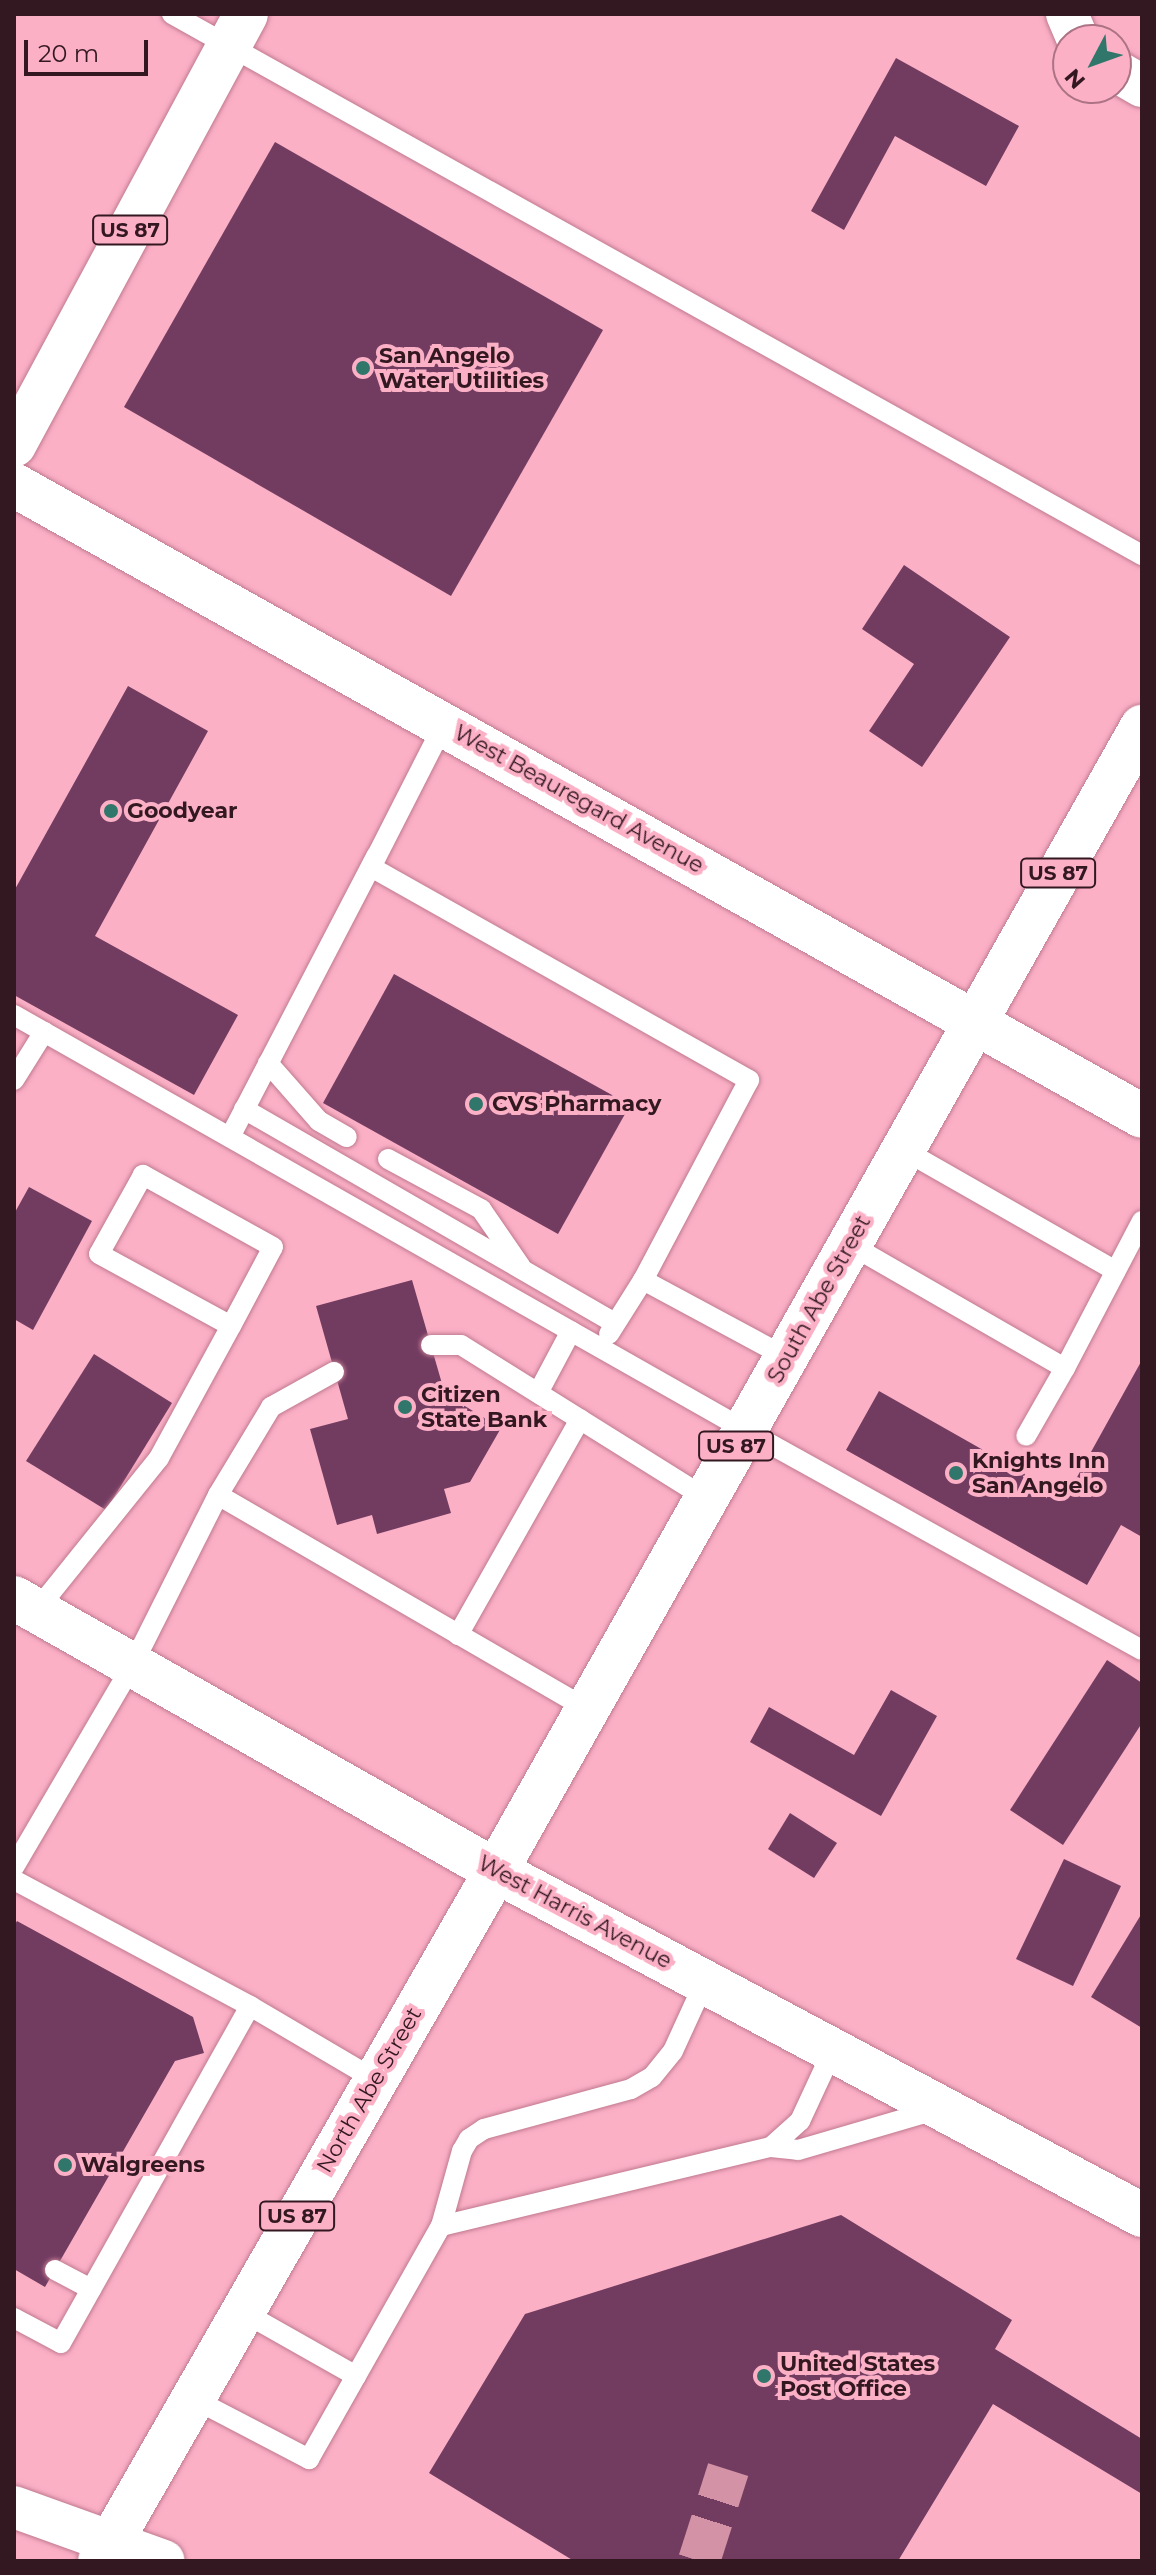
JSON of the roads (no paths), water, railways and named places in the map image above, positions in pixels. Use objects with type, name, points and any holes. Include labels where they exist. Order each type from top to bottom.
[{"type":"main road","name":"US 87","points":[[14,445],[238,30]]},
{"type":"main road","name":"West Beauregard Avenue","points":[[14,485],[974,1019],[1142,1116]]},
{"type":"main road","name":"South Abe Street","points":[[496,1871],[974,1019],[1142,727]]},
{"type":"main road","name":"West Harris Avenue","points":[[25,1605],[496,1871],[1142,2215]]},
{"type":"main road","name":"North Abe Street","points":[[106,2552],[374,2079],[496,1871]]},
{"type":"street","points":[[14,2507],[106,2552],[164,2561]]},
{"type":"lane","points":[[172,14],[238,30],[1142,555]]},
{"type":"lane","points":[[444,724],[371,867],[749,1080],[643,1280],[614,1323],[602,1349]]},
{"type":"lane","points":[[230,1137],[378,853]]},
{"type":"lane","points":[[14,1015],[745,1430],[1142,1650]]},
{"type":"lane","points":[[14,1080],[44,1032]]},
{"type":"lane","points":[[268,1063],[319,1121],[347,1137]]},
{"type":"lane","points":[[244,1109],[614,1323]]},
{"type":"lane","points":[[902,1149],[1116,1271]]},
{"type":"lane","points":[[388,1159],[481,1209],[524,1271]]},
{"type":"lane","points":[[25,1605],[159,1458],[231,1326],[273,1247],[143,1175],[99,1254],[231,1326]]},
{"type":"lane","points":[[1026,1436],[1142,1221]]},
{"type":"lane","points":[[849,1244],[1065,1368]]},
{"type":"lane","points":[[643,1280],[786,1357]]},
{"type":"lane","points":[[538,1393],[571,1331]]},
{"type":"lane","points":[[431,1345],[461,1345],[707,1499]]},
{"type":"lane","points":[[14,1867],[132,1666],[218,1495],[271,1407],[334,1372]]},
{"type":"lane","points":[[458,1635],[580,1419]]},
{"type":"lane","points":[[218,1495],[587,1709]]},
{"type":"lane","points":[[14,1880],[250,2006],[374,2079]]},
{"type":"lane","points":[[194,2399],[309,2459],[441,2226],[462,2151],[469,2139],[484,2129],[631,2089],[652,2077],[673,2051],[705,1981]]},
{"type":"lane","points":[[14,2318],[61,2343],[250,2006]]},
{"type":"lane","points":[[771,2147],[800,2121],[833,2050]]},
{"type":"lane","points":[[441,2226],[771,2147],[798,2150],[942,2108]]},
{"type":"lane","points":[[55,2270],[91,2289]]},
{"type":"lane","points":[[243,2312],[356,2376]]},
{"type":"tunnel","points":[[699,2561],[728,2470]]},
{"type":"place","name":"San Angelo Water Utilities","points":[[363,368]]},
{"type":"place","name":"Goodyear","points":[[111,811]]},
{"type":"place","name":"CVS Pharmacy","points":[[476,1104]]},
{"type":"place","name":"Citizen State Bank","points":[[405,1407]]},
{"type":"place","name":"Knights Inn San Angelo","points":[[956,1473]]},
{"type":"place","name":"Walgreens","points":[[65,2165]]},
{"type":"place","name":"United States Post Office","points":[[764,2376]]}]
